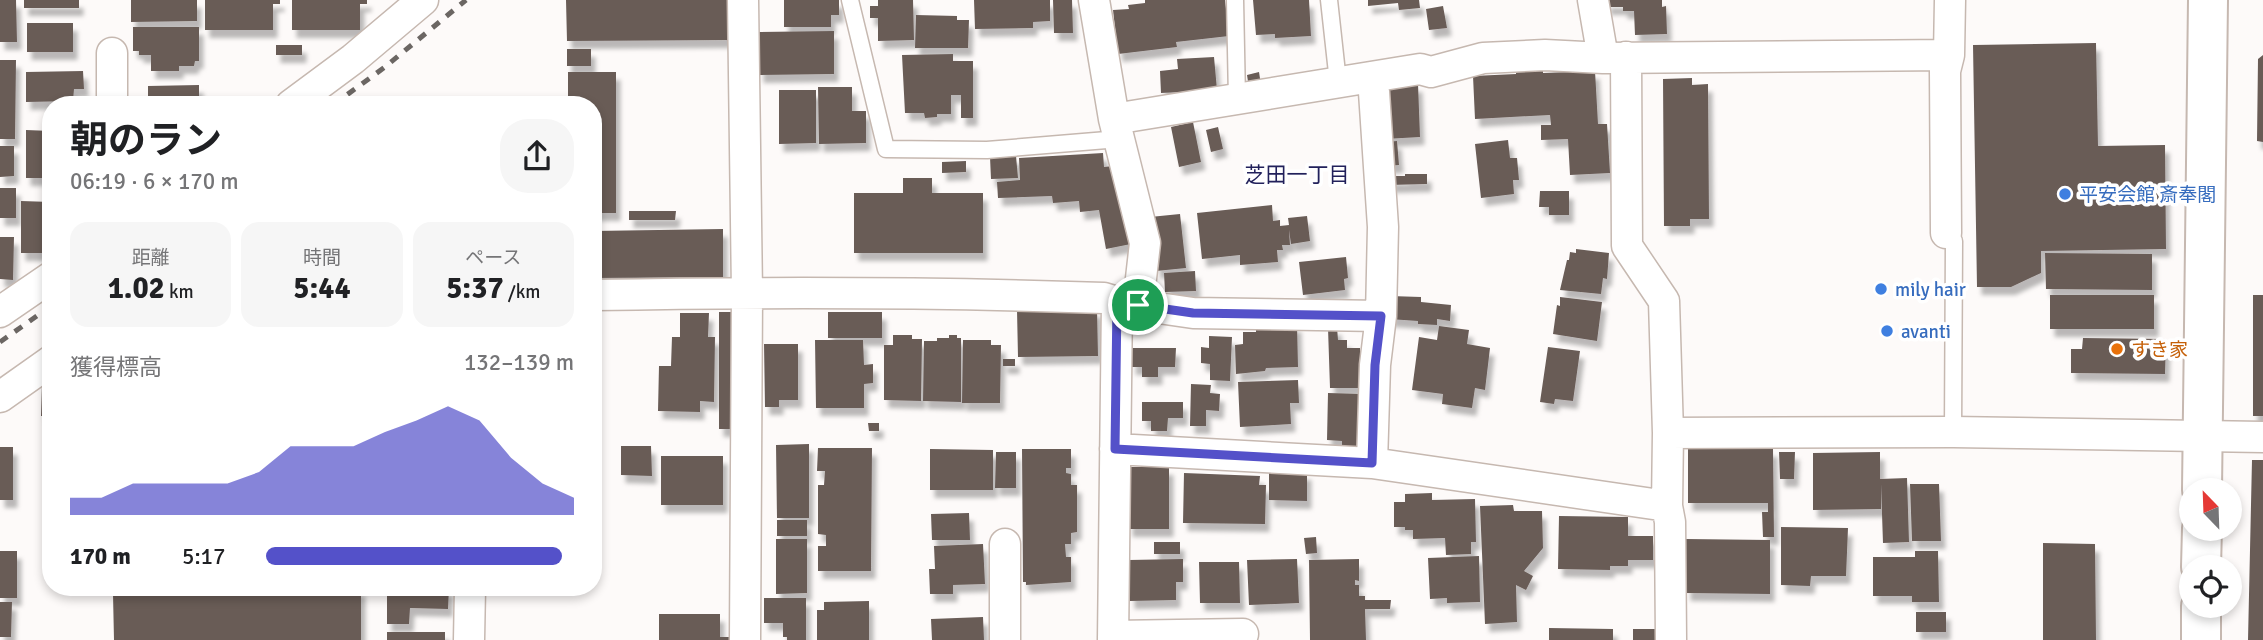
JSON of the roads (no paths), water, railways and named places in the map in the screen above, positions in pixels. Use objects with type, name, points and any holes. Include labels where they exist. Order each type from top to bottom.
[{"type":"street","points":[[302,96],[353,59],[424,0]]},
{"type":"street","points":[[743,0],[747,293],[745,640]]},
{"type":"street","points":[[1094,0],[1117,129],[1144,243],[1127,303],[1115,449],[1113,638],[1243,634]]},
{"type":"street","points":[[1593,0],[1615,57],[1627,246],[1664,302],[1671,640]]},
{"type":"street","points":[[1946,233],[1945,71],[1949,55],[1950,0]]},
{"type":"street","points":[[2202,478],[2208,0]]},
{"type":"street","points":[[112,53],[112,96]]},
{"type":"street","points":[[1117,129],[1237,99],[1420,69],[1431,72],[1482,58],[1545,55],[1949,55]]},
{"type":"street","points":[[1372,463],[1375,365],[1381,316],[1383,227],[1373,77]]},
{"type":"street","points":[[0,312],[42,282]]},
{"type":"street","points":[[602,295],[1008,295],[1104,298],[1193,313],[1381,316]]},
{"type":"street","points":[[0,397],[42,367]]},
{"type":"street","points":[[1668,433],[1953,432],[2263,437]]},
{"type":"street","points":[[1115,449],[1372,463],[1667,506]]},
{"type":"street","points":[[1004,544],[1005,640]]},
{"type":"street","points":[[469,640],[470,596]]},
{"type":"street","points":[[2201,618],[2201,640]]},
{"type":"lane","points":[[850,0],[886,149],[987,150],[1117,129]]},
{"type":"lane","points":[[1235,0],[1237,99]]},
{"type":"lane","points":[[1329,0],[1338,82]]},
{"type":"lane","points":[[1946,233],[1954,241],[1953,432]]},
{"type":"railway","points":[[345,96],[466,0]]},
{"type":"railway","points":[[0,342],[42,312]]},
{"type":"place","name":"平安会館 斎奉閣","points":[[2065,194]]},
{"type":"place","name":"mily hair","points":[[1881,289]]},
{"type":"place","name":"avanti","points":[[1887,331]]},
{"type":"place","name":"すき家","points":[[2117,349]]},
{"type":"district","name":"芝田一丁目","points":[[1297,175]]}]
